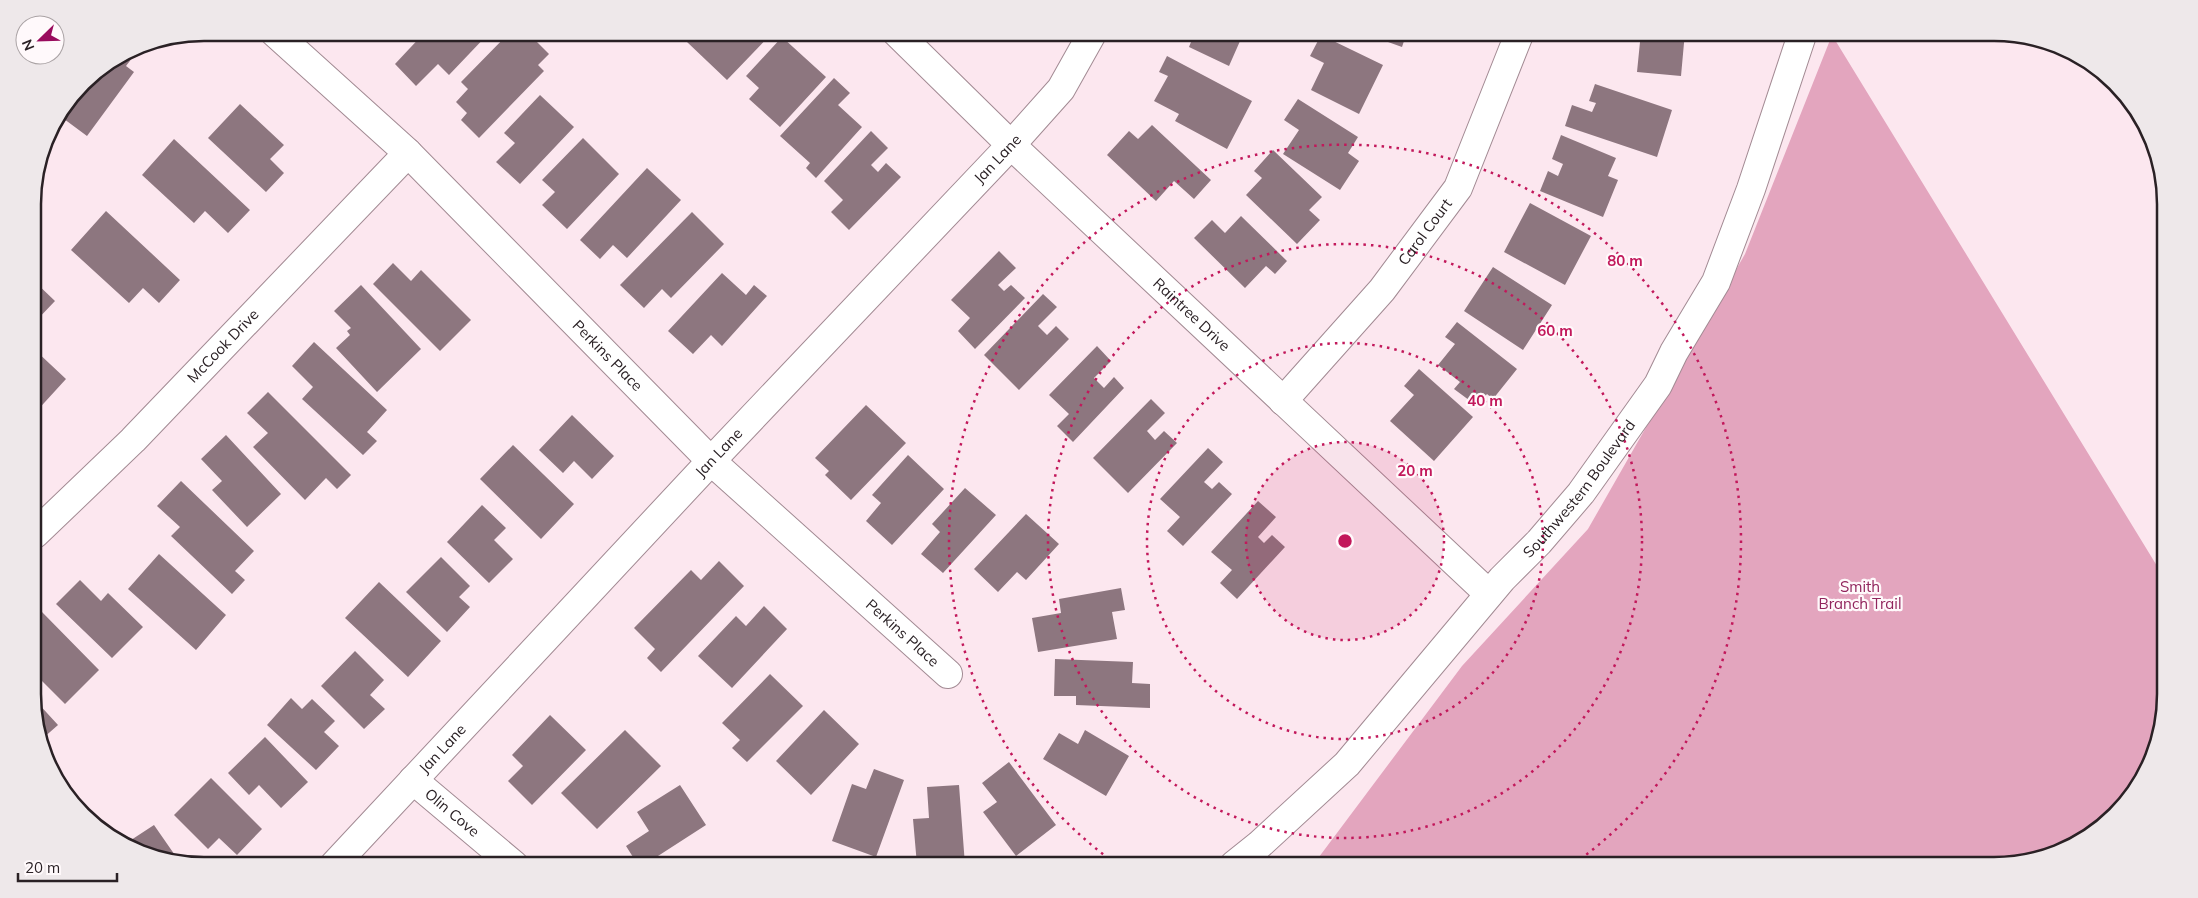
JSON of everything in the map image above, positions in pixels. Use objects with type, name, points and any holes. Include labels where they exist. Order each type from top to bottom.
[{"type":"street","name":"Perkins Place","points":[[284,41],[408,153],[711,461],[948,674]]},
{"type":"street","name":"Raintree Drive","points":[[905,41],[1011,146],[1489,594]]},
{"type":"street","name":"Jan Lane","points":[[342,857],[711,461],[1011,146],[1061,88],[1088,41]]},
{"type":"street","name":"Carol Court","points":[[1283,401],[1382,290],[1458,188],[1516,41]]},
{"type":"street","name":"Southwestern Boulevard","points":[[1245,856],[1347,764],[1489,594],[1539,542],[1581,493],[1658,384],[1674,352],[1716,282],[1751,188],[1800,41]]},
{"type":"street","name":"McCook Drive","points":[[41,528],[133,440],[408,153]]},
{"type":"street","name":"Olin Cove","points":[[413,780],[503,857]]},
{"type":"green space","name":"Smith Branch Trail","points":[[1830,41],[1836,41],[2157,566],[2157,694],[2154,725],[2144,756],[2135,775],[2123,793],[2093,823],[2066,840],[2025,854],[2004,856],[1319,856],[1462,666],[1588,529],[1745,254]]},
{"type":"building","points":[[417,41],[481,41],[449,75],[438,64],[416,86],[395,64]]},
{"type":"building","points":[[501,41],[536,41],[549,54],[538,65],[544,71],[479,138],[461,120],[467,113],[456,102],[468,89],[461,82]]},
{"type":"building","points":[[688,41],[764,41],[727,80]]},
{"type":"building","points":[[778,41],[786,41],[826,77],[780,127],[749,99],[759,88],[746,76]]},
{"type":"building","points":[[1191,41],[1240,41],[1229,66],[1189,47]]},
{"type":"building","points":[[1318,41],[1333,41],[1383,65],[1359,114],[1311,90],[1324,63],[1310,56]]},
{"type":"building","points":[[1385,41],[1404,41],[1402,47]]},
{"type":"building","points":[[1640,41],[1684,41],[1681,76],[1637,72]]},
{"type":"building","points":[[1167,56],[1252,101],[1227,149],[1175,121],[1179,114],[1154,101],[1168,76],[1159,72]]},
{"type":"building","points":[[132,58],[126,66],[134,72],[87,136],[65,120],[75,105],[97,82]]},
{"type":"building","points":[[834,78],[850,93],[838,105],[862,127],[816,178],[806,168],[810,163],[780,136]]},
{"type":"building","points":[[1595,84],[1672,110],[1657,157],[1565,126],[1572,105],[1592,112],[1596,103],[1589,101]]},
{"type":"building","points":[[540,95],[574,127],[520,184],[496,162],[515,143],[504,133]]},
{"type":"building","points":[[1298,99],[1358,137],[1348,153],[1359,161],[1340,190],[1283,154],[1299,130],[1284,120]]},
{"type":"building","points":[[240,104],[284,145],[270,159],[284,173],[266,192],[208,138]]},
{"type":"building","points":[[1152,125],[1211,180],[1194,199],[1174,181],[1156,201],[1107,155],[1129,131],[1138,139]]},
{"type":"building","points":[[871,131],[888,148],[871,165],[878,172],[886,163],[901,177],[849,230],[831,212],[843,200],[824,181]]},
{"type":"building","points":[[1561,135],[1616,158],[1608,176],[1618,180],[1603,217],[1540,191],[1548,171],[1558,176],[1563,164],[1552,159]]},
{"type":"building","points":[[583,138],[619,174],[567,229],[542,205],[555,192],[542,180]]},
{"type":"building","points":[[174,139],[250,210],[228,233],[205,211],[194,223],[142,175]]},
{"type":"building","points":[[1273,150],[1322,197],[1309,210],[1320,220],[1297,244],[1246,195],[1262,178],[1254,171]]},
{"type":"building","points":[[647,168],[681,200],[627,258],[613,245],[600,259],[580,240]]},
{"type":"building","points":[[1530,203],[1591,236],[1565,285],[1504,252]]},
{"type":"building","points":[[106,211],[180,280],[159,303],[143,288],[129,303],[71,250]]},
{"type":"building","points":[[692,212],[724,244],[671,298],[662,289],[644,308],[620,285]]},
{"type":"building","points":[[1241,216],[1287,261],[1275,274],[1266,266],[1245,288],[1194,238],[1212,220],[1225,233]]},
{"type":"building","points":[[999,251],[1016,268],[998,285],[1004,291],[1011,285],[1025,298],[975,349],[958,331],[970,318],[951,300]]},
{"type":"building","points":[[393,263],[411,281],[421,270],[471,320],[440,351],[373,284]]},
{"type":"building","points":[[1493,267],[1552,305],[1523,350],[1464,311]]},
{"type":"building","points":[[722,273],[746,295],[754,285],[767,296],[722,346],[711,335],[693,354],[668,331]]},
{"type":"building","points":[[361,285],[421,349],[377,392],[336,348],[350,335],[347,331],[351,328],[334,311]]},
{"type":"building","points":[[42,288],[55,301],[42,315]]},
{"type":"building","points":[[1043,294],[1057,307],[1038,326],[1047,335],[1056,326],[1069,339],[1019,390],[984,355]]},
{"type":"building","points":[[1457,322],[1517,369],[1493,399],[1487,394],[1477,406],[1454,389],[1460,382],[1438,365],[1455,344],[1445,337]]},
{"type":"building","points":[[314,342],[387,410],[367,432],[377,441],[363,455],[302,399],[313,387],[292,366]]},
{"type":"building","points":[[1097,346],[1111,361],[1094,378],[1104,388],[1114,377],[1124,388],[1073,442],[1057,426],[1069,414],[1049,395]]},
{"type":"building","points":[[42,356],[66,379],[42,406]]},
{"type":"building","points":[[1419,369],[1473,417],[1434,461],[1390,421],[1414,395],[1404,386]]},
{"type":"building","points":[[268,392],[351,475],[337,489],[326,478],[305,500],[253,447],[268,433],[247,413]]},
{"type":"building","points":[[1151,399],[1165,413],[1147,431],[1155,440],[1164,431],[1177,443],[1128,493],[1093,458]]},
{"type":"building","points":[[866,405],[906,443],[851,500],[825,475],[829,471],[815,458]]},
{"type":"building","points":[[572,415],[614,456],[592,479],[574,461],[563,473],[539,450]]},
{"type":"building","points":[[226,435],[281,494],[247,527],[212,490],[222,481],[201,459]]},
{"type":"building","points":[[513,445],[574,504],[541,539],[480,479]]},
{"type":"building","points":[[1208,448],[1223,462],[1204,482],[1212,489],[1219,482],[1232,494],[1183,546],[1167,531],[1180,517],[1160,499]]},
{"type":"building","points":[[908,455],[944,489],[892,545],[866,521],[881,503],[872,495]]},
{"type":"building","points":[[181,481],[254,551],[235,571],[245,580],[232,594],[171,536],[180,527],[157,506]]},
{"type":"building","points":[[965,488],[996,515],[943,573],[921,554],[940,532],[932,524]]},
{"type":"building","points":[[1258,501],[1276,517],[1258,537],[1264,543],[1272,535],[1285,547],[1237,599],[1220,583],[1232,570],[1211,552]]},
{"type":"building","points":[[482,505],[506,528],[494,540],[513,559],[489,583],[447,542]]},
{"type":"building","points":[[1026,514],[1059,544],[1026,580],[1017,572],[998,592],[974,569]]},
{"type":"building","points":[[159,554],[226,615],[196,650],[128,589]]},
{"type":"building","points":[[441,557],[470,586],[459,597],[470,607],[447,632],[406,592]]},
{"type":"building","points":[[719,561],[744,586],[661,672],[647,658],[655,649],[634,628],[691,570],[701,580]]},
{"type":"building","points":[[80,580],[101,601],[108,593],[143,627],[112,658],[56,604]]},
{"type":"building","points":[[379,582],[441,641],[408,677],[345,618]]},
{"type":"building","points":[[1121,588],[1125,610],[1112,612],[1117,639],[1038,652],[1032,618],[1061,613],[1059,599]]},
{"type":"building","points":[[764,606],[787,629],[732,688],[698,656],[736,616],[746,626]]},
{"type":"building","points":[[41,613],[99,670],[65,704],[41,680]]},
{"type":"building","points":[[355,651],[384,680],[370,695],[385,709],[364,729],[321,686]]},
{"type":"building","points":[[1055,659],[1133,662],[1132,683],[1150,684],[1150,708],[1076,705],[1076,696],[1054,696]]},
{"type":"building","points":[[770,674],[803,706],[747,762],[732,748],[740,740],[722,723]]},
{"type":"building","points":[[291,698],[302,709],[312,699],[335,721],[324,732],[339,746],[316,770],[267,725]]},
{"type":"building","points":[[42,708],[58,725],[47,735]]},
{"type":"building","points":[[824,710],[859,744],[811,795],[776,761]]},
{"type":"building","points":[[550,715],[586,750],[532,805],[508,781],[523,766],[512,755]]},
{"type":"building","points":[[625,730],[661,766],[597,829],[561,793]]},
{"type":"building","points":[[1085,730],[1129,756],[1106,796],[1043,759],[1059,733],[1078,744]]},
{"type":"building","points":[[265,737],[308,782],[281,808],[259,785],[249,795],[228,773]]},
{"type":"building","points":[[1009,762],[1056,825],[1016,856],[983,812],[997,802],[982,783]]},
{"type":"building","points":[[874,769],[904,780],[876,857],[832,841],[852,784],[866,789]]},
{"type":"building","points":[[211,778],[262,829],[237,855],[219,838],[208,849],[174,815]]},
{"type":"building","points":[[680,785],[706,825],[657,857],[633,857],[626,846],[649,831],[637,812]]},
{"type":"building","points":[[959,785],[964,857],[916,857],[913,819],[929,818],[927,787]]},
{"type":"building","points":[[154,825],[174,854],[152,848],[132,840]]}]
